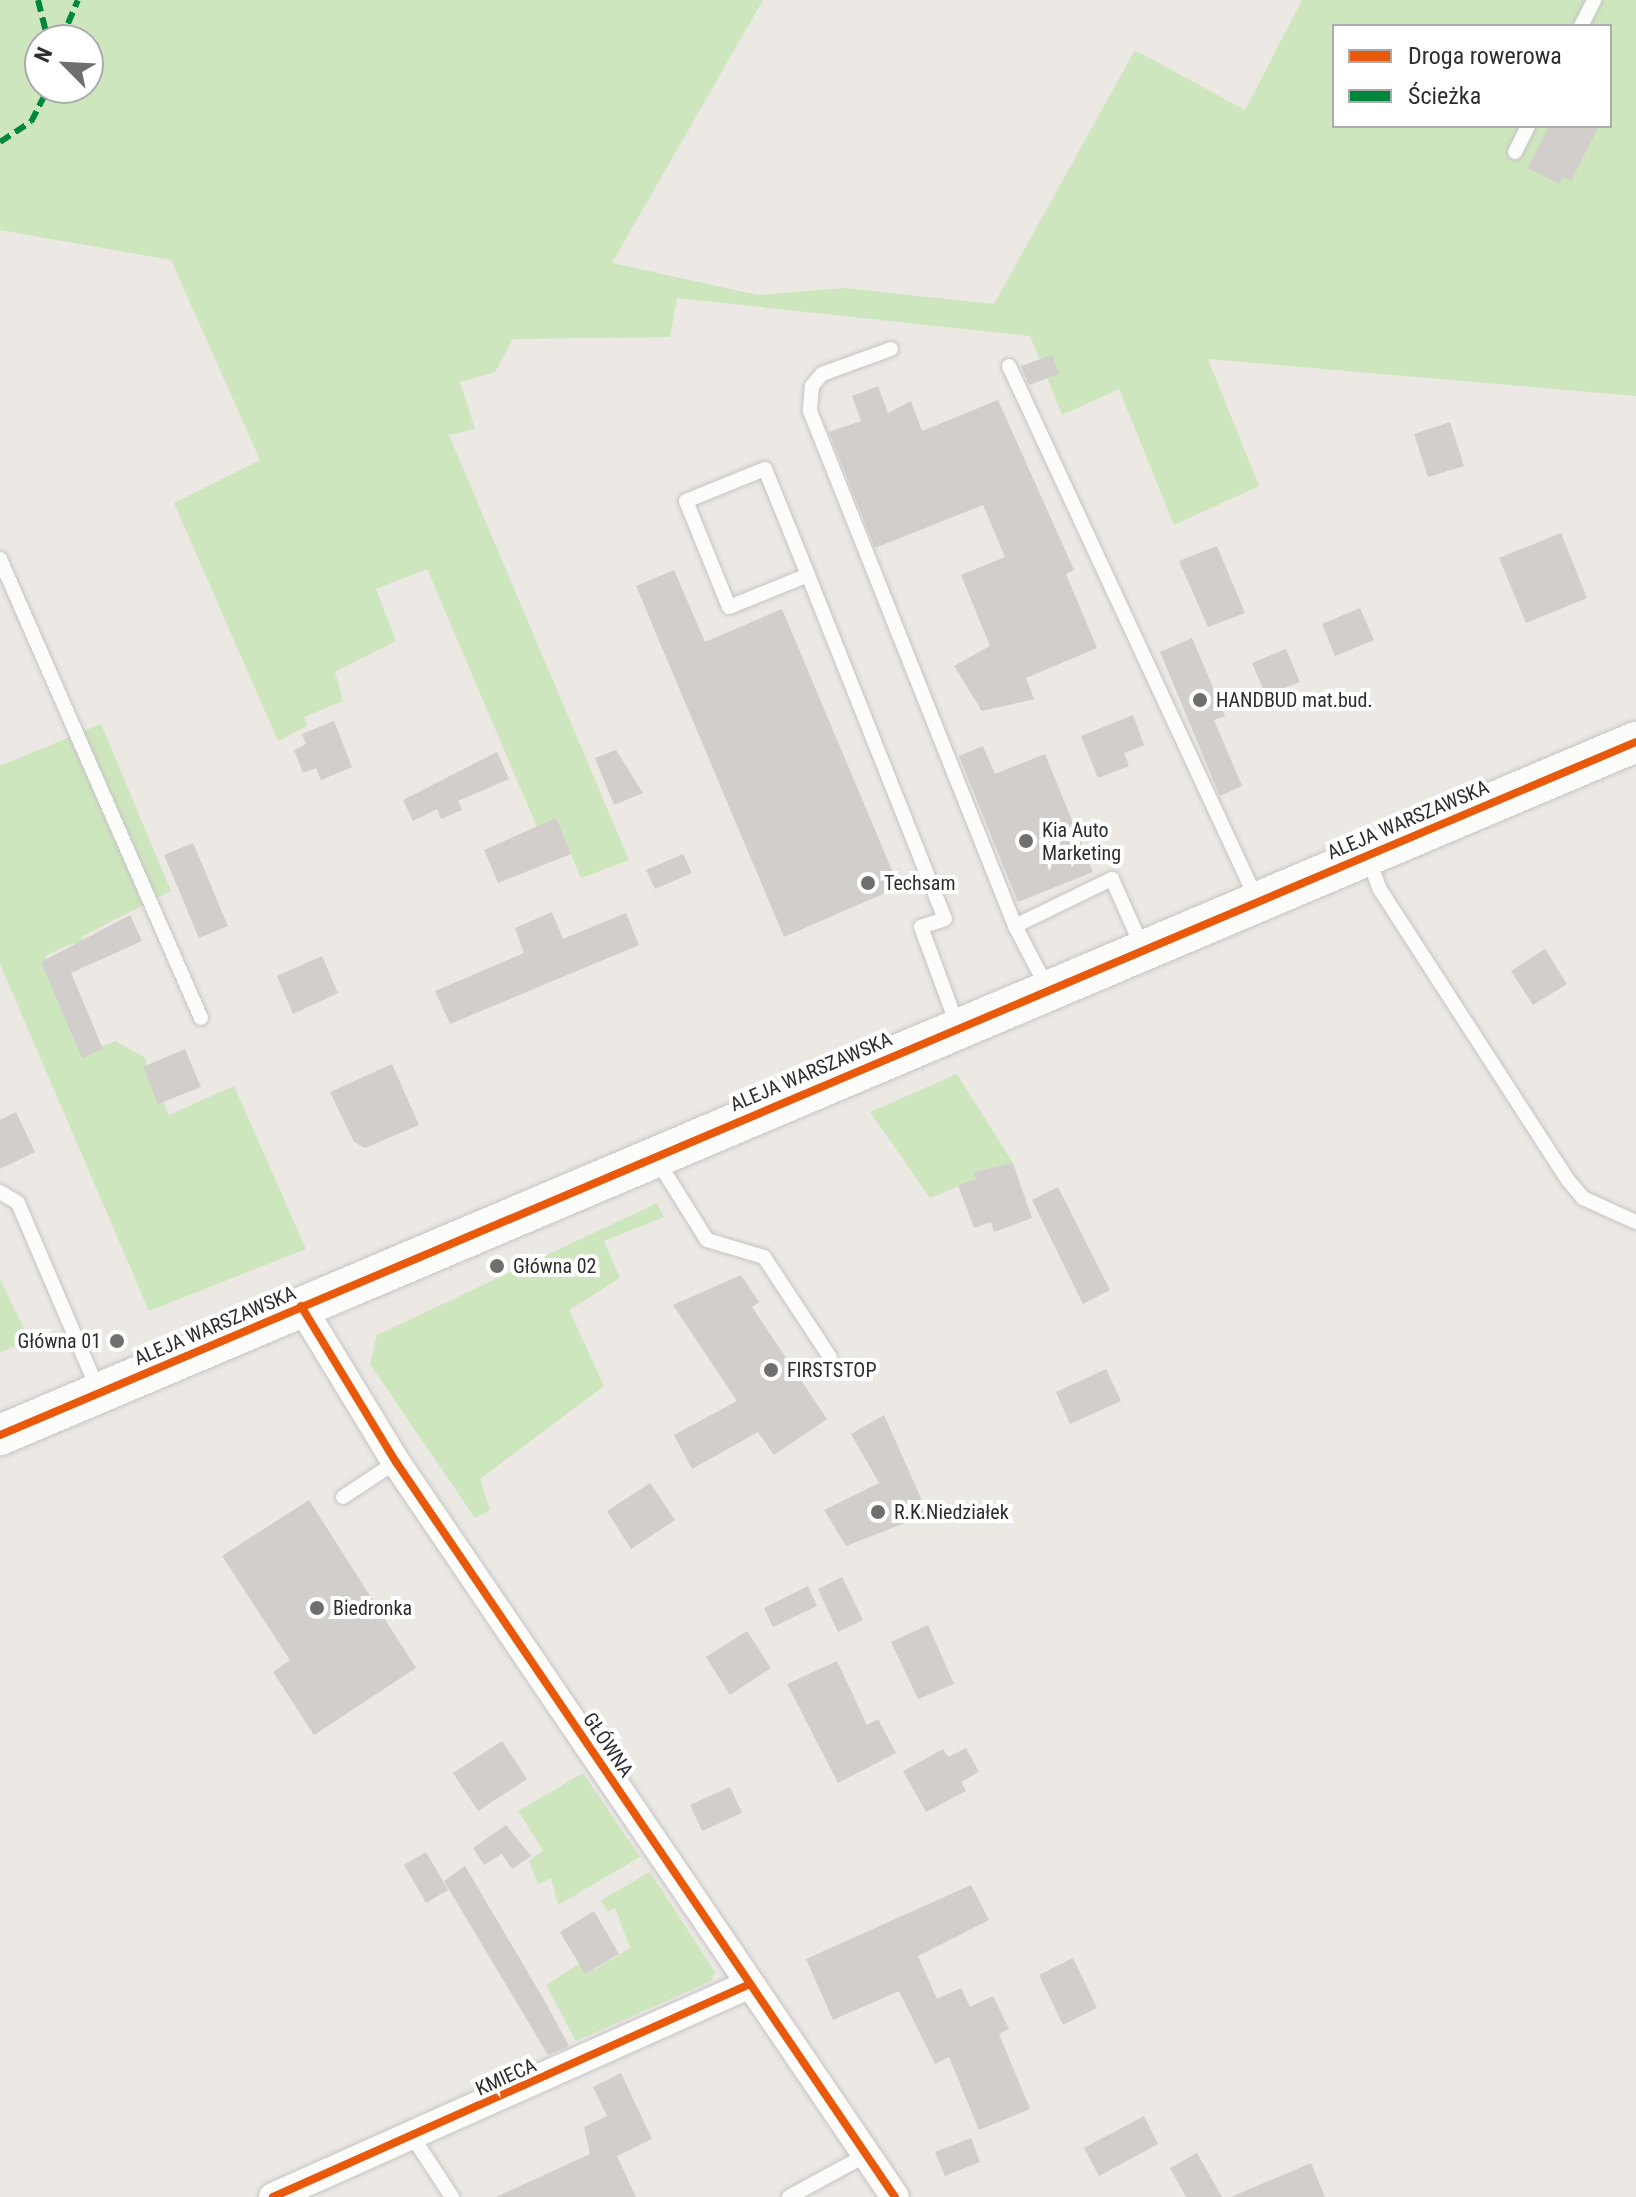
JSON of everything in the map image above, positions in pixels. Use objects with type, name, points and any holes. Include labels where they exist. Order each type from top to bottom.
[{"type":"street","name":"ALEJA WARSZAWSKA","points":[[0,1435],[1636,742]]},
{"type":"street","name":"GŁÓWNA","points":[[301,1306],[396,1462],[895,2197]]},
{"type":"street","name":"KMIECA","points":[[273,2197],[750,1984]]},
{"type":"lane","points":[[1582,24],[1594,0]]},
{"type":"lane","points":[[1515,152],[1527,128]]},
{"type":"lane","points":[[891,349],[822,374],[812,386],[810,411],[1015,926],[1049,989]]},
{"type":"lane","points":[[1009,366],[1257,901]]},
{"type":"lane","points":[[808,575],[729,607],[686,501],[765,469],[808,575],[945,919],[921,927],[958,1027]]},
{"type":"lane","points":[[0,559],[201,1018]]},
{"type":"lane","points":[[1367,855],[1379,888],[1568,1180],[1583,1198],[1636,1222]]},
{"type":"lane","points":[[1015,926],[1112,879],[1144,949]]},
{"type":"lane","points":[[654,1156],[707,1240],[764,1257],[830,1357]]},
{"type":"lane","points":[[0,1192],[18,1203],[99,1392]]},
{"type":"lane","points":[[343,1497],[396,1462]]},
{"type":"lane","points":[[412,2136],[452,2197]]},
{"type":"lane","points":[[789,2197],[866,2155]]},
{"type":"green space","points":[[0,0],[763,0],[612,263],[758,295],[843,288],[994,304],[1135,50],[1245,110],[1302,0],[1636,0],[1636,396],[1208,359],[1259,486],[1174,525],[1119,389],[1062,415],[1030,336],[677,298],[670,337],[513,339],[495,372],[460,382],[475,429],[449,435],[629,860],[581,878],[556,819],[537,827],[427,569],[376,589],[396,641],[335,672],[343,701],[304,717],[307,726],[278,741],[174,503],[260,460],[171,260],[0,230]]},
{"type":"green space","points":[[101,724],[171,891],[81,937],[92,964],[83,962],[73,943],[45,956],[90,1052],[115,1041],[144,1057],[169,1115],[234,1086],[306,1249],[149,1311],[0,964],[0,766]]},
{"type":"green space","points":[[957,1074],[1013,1163],[974,1172],[976,1179],[930,1198],[870,1112]]},
{"type":"green space","points":[[657,1203],[664,1217],[604,1241],[620,1278],[569,1310],[604,1386],[480,1479],[490,1510],[475,1518],[370,1364],[377,1335]]},
{"type":"green space","points":[[0,1279],[29,1339],[0,1353]]},
{"type":"green space","points":[[583,1773],[640,1857],[558,1905],[551,1878],[538,1885],[529,1861],[543,1850],[518,1811]]},
{"type":"green space","points":[[650,1872],[715,1972],[711,1981],[576,2041],[546,1985],[587,1959],[594,1970],[630,1948],[615,1908],[608,1912],[601,1900]]},
{"type":"building","points":[[1548,128],[1598,128],[1571,181],[1563,177],[1559,184],[1528,168]]},
{"type":"building","points":[[1052,355],[1059,374],[1029,385],[1021,366]]},
{"type":"building","points":[[878,386],[888,413],[911,401],[922,431],[998,400],[1074,570],[1066,574],[1097,648],[1026,678],[1034,699],[982,711],[954,666],[990,646],[961,575],[1005,557],[983,505],[875,548],[829,432],[861,421],[852,396]]},
{"type":"building","points":[[1450,422],[1464,466],[1428,477],[1414,434]]},
{"type":"building","points":[[1561,533],[1587,598],[1526,623],[1499,558]]},
{"type":"building","points":[[1217,546],[1245,613],[1208,627],[1179,561]]},
{"type":"building","points":[[674,570],[705,642],[782,609],[899,887],[784,937],[636,586]]},
{"type":"building","points":[[1360,608],[1374,640],[1335,656],[1322,624]]},
{"type":"building","points":[[1192,638],[1225,716],[1214,720],[1242,786],[1220,796],[1160,652]]},
{"type":"building","points":[[1286,649],[1300,682],[1266,695],[1252,663]]},
{"type":"building","points":[[1133,715],[1144,745],[1124,753],[1129,766],[1098,778],[1081,736]]},
{"type":"building","points":[[334,721],[352,767],[321,780],[316,768],[303,773],[294,750],[306,744],[302,734]]},
{"type":"building","points":[[983,746],[995,774],[1045,754],[1093,872],[1018,902],[959,756]]},
{"type":"building","points":[[616,750],[643,793],[614,805],[595,758]]},
{"type":"building","points":[[497,752],[509,779],[458,801],[462,810],[441,819],[437,809],[413,821],[403,800]]},
{"type":"building","points":[[556,818],[571,854],[498,883],[484,850]]},
{"type":"building","points":[[193,843],[228,926],[199,938],[164,855]]},
{"type":"building","points":[[683,854],[692,873],[655,889],[646,870]]},
{"type":"building","points":[[552,912],[563,939],[626,913],[639,945],[450,1024],[435,991],[524,953],[515,928]]},
{"type":"building","points":[[130,915],[142,941],[71,973],[103,1049],[82,1058],[41,962]]},
{"type":"building","points":[[1545,949],[1567,984],[1533,1005],[1511,971]]},
{"type":"building","points":[[322,956],[338,993],[293,1014],[277,976]]},
{"type":"building","points":[[185,1049],[201,1087],[158,1104],[143,1067]]},
{"type":"building","points":[[392,1064],[419,1125],[365,1148],[354,1142],[330,1092]]},
{"type":"building","points":[[16,1112],[35,1152],[0,1169],[0,1120]]},
{"type":"building","points":[[1013,1163],[1032,1218],[994,1232],[991,1222],[974,1228],[958,1185],[976,1179],[973,1172]]},
{"type":"building","points":[[1058,1187],[1110,1290],[1083,1304],[1032,1200]]},
{"type":"building","points":[[741,1275],[759,1302],[752,1307],[827,1419],[774,1455],[758,1432],[692,1469],[674,1435],[737,1401],[673,1305]]},
{"type":"building","points":[[1106,1369],[1121,1401],[1070,1424],[1056,1392]]},
{"type":"building","points":[[884,1415],[928,1514],[846,1546],[824,1510],[879,1483],[851,1434]]},
{"type":"building","points":[[650,1483],[675,1520],[631,1549],[607,1511]]},
{"type":"building","name":"Biedronka","points":[[309,1500],[416,1668],[314,1735],[273,1672],[290,1660],[222,1556]]},
{"type":"building","points":[[842,1577],[863,1620],[838,1632],[818,1589]]},
{"type":"building","points":[[808,1586],[817,1606],[773,1627],[764,1608]]},
{"type":"building","points":[[928,1625],[954,1684],[918,1699],[891,1642]]},
{"type":"building","points":[[747,1631],[771,1668],[730,1695],[706,1657]]},
{"type":"building","points":[[837,1661],[867,1725],[878,1719],[896,1753],[838,1783],[787,1684]]},
{"type":"building","points":[[502,1741],[527,1779],[478,1811],[453,1773]]},
{"type":"building","points":[[966,1748],[979,1772],[961,1782],[966,1791],[926,1812],[903,1771],[943,1749],[948,1757]]},
{"type":"building","points":[[730,1787],[742,1813],[702,1831],[690,1805]]},
{"type":"building","points":[[506,1825],[531,1856],[512,1869],[502,1854],[484,1865],[473,1848]]},
{"type":"building","points":[[426,1852],[448,1890],[426,1903],[404,1865]]},
{"type":"building","points":[[465,1866],[569,2046],[548,2055],[444,1881]]},
{"type":"building","points":[[971,1885],[989,1920],[918,1956],[937,1999],[961,1988],[970,2007],[993,1996],[1009,2029],[999,2034],[1030,2109],[979,2130],[949,2057],[935,2064],[899,1991],[833,2020],[806,1959]]},
{"type":"building","points":[[594,1911],[619,1954],[585,1974],[560,1932]]},
{"type":"building","points":[[1073,1958],[1097,2008],[1063,2025],[1039,1975]]},
{"type":"building","points":[[621,2073],[652,2139],[617,2156],[636,2197],[496,2197],[590,2154],[584,2127],[607,2116],[593,2087]]},
{"type":"building","points":[[1144,2116],[1158,2144],[1099,2176],[1084,2148]]},
{"type":"building","points":[[971,2138],[980,2162],[945,2176],[935,2152]]},
{"type":"building","points":[[1197,2153],[1222,2197],[1186,2197],[1170,2168]]},
{"type":"building","points":[[1311,2163],[1325,2197],[1231,2197]]},
{"type":"marked path","points":[[38,0],[44,24]]},
{"type":"marked path","points":[[68,24],[78,0]]},
{"type":"marked path","points":[[0,142],[31,122],[40,104]]},
{"type":"cycle path","points":[[0,1435],[1636,742]]},
{"type":"cycle path","points":[[301,1306],[396,1462],[895,2197]]},
{"type":"cycle path","points":[[273,2197],[750,1984]]},
{"type":"place","name":"HANDBUD mat.bud.","points":[[1200,700]]},
{"type":"place","name":"Kia Auto Marketing","points":[[1026,841]]},
{"type":"place","name":"Techsam","points":[[868,883]]},
{"type":"place","name":"Główna 02","points":[[497,1266]]},
{"type":"place","name":"Główna 01","points":[[117,1341]]},
{"type":"place","name":"FIRSTSTOP","points":[[771,1370]]},
{"type":"place","name":"R.K.Niedziałek","points":[[878,1512]]},
{"type":"place","name":"Biedronka","points":[[317,1608]]}]
